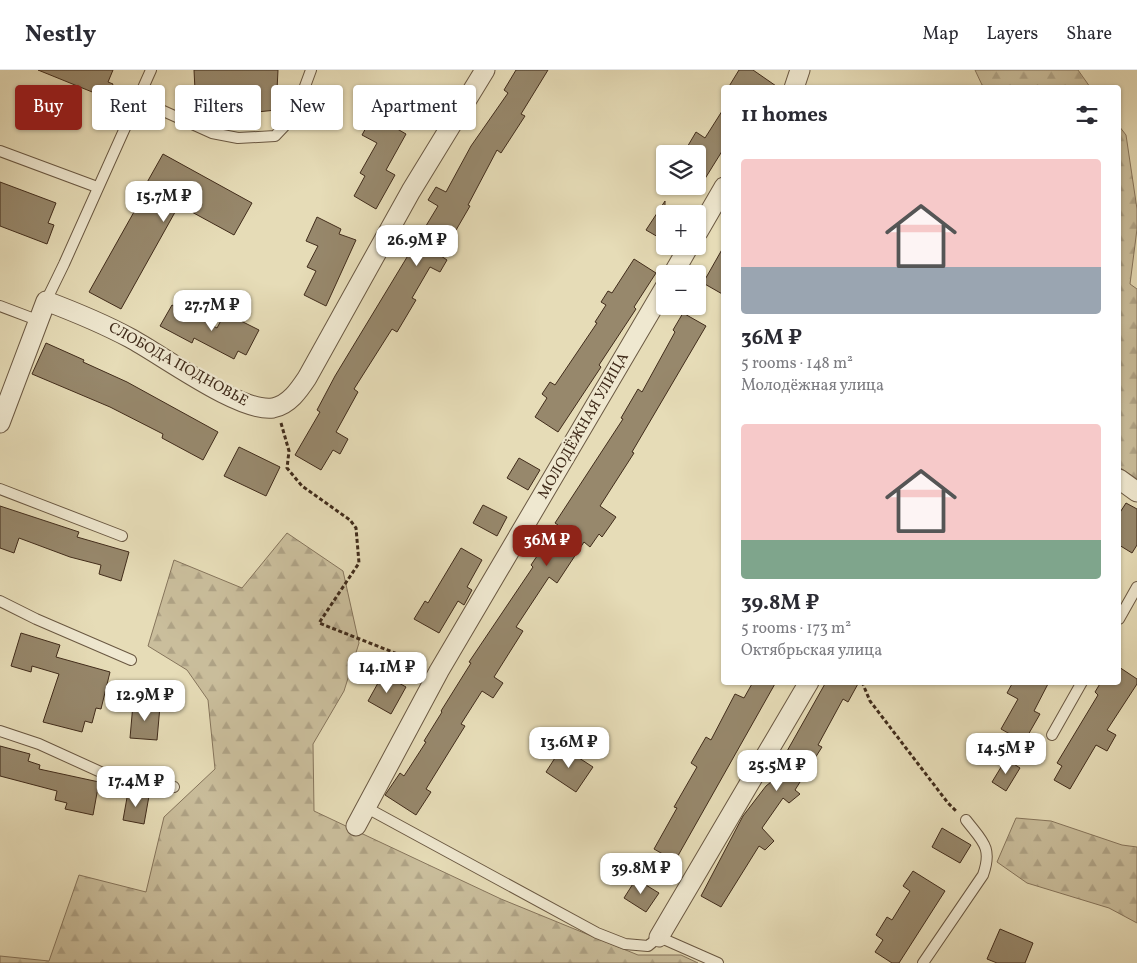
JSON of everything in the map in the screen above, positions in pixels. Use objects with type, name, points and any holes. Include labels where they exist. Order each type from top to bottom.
[{"type":"street","points":[[274,408],[293,397],[307,378],[411,190],[484,70]]},
{"type":"street","points":[[795,85],[800,70]]},
{"type":"street","points":[[706,218],[721,192]]},
{"type":"street","points":[[0,423],[37,320],[46,301]]},
{"type":"street","name":"СЛОБОДА ПОДНОВЬЕ","points":[[46,301],[89,317],[132,339],[251,406],[274,408]]},
{"type":"street","name":"МОЛОДЁЖНАЯ УЛИЦА","points":[[356,826],[440,671],[656,302]]},
{"type":"street","points":[[1121,480],[1137,492]]},
{"type":"street","points":[[659,937],[807,685]]},
{"type":"lane","points":[[145,85],[151,70]]},
{"type":"lane","points":[[165,112],[212,133],[238,138],[275,136],[294,116],[311,70]]},
{"type":"lane","points":[[46,301],[125,130]]},
{"type":"lane","points":[[0,151],[98,187]]},
{"type":"lane","points":[[0,306],[37,320]]},
{"type":"lane","points":[[0,489],[122,536]]},
{"type":"lane","points":[[1121,615],[1137,587]]},
{"type":"lane","points":[[0,601],[36,619],[131,660]]},
{"type":"lane","points":[[1052,735],[1080,685]]},
{"type":"lane","points":[[0,730],[38,744],[116,779],[174,787]]},
{"type":"lane","points":[[366,808],[597,933],[625,944],[648,946],[659,937],[718,963]]},
{"type":"lane","points":[[923,963],[983,875],[988,860],[987,847],[966,820]]},
{"type":"path","points":[[274,408],[287,438],[289,451],[287,468],[302,486],[350,520],[356,528],[359,563],[319,623],[440,671]]},
{"type":"path","points":[[863,685],[870,701],[948,804],[966,820]]},
{"type":"green space","points":[[975,70],[1078,70],[1089,85],[982,85]]},
{"type":"green space","points":[[1121,129],[1126,135],[1137,209],[1137,229],[1130,284],[1137,289],[1137,479],[1121,468]]},
{"type":"green space","points":[[287,533],[343,571],[359,643],[344,691],[313,744],[314,811],[501,899],[638,955],[681,955],[698,963],[0,963],[0,956],[49,961],[79,875],[146,892],[164,817],[215,769],[208,700],[187,670],[148,646],[174,560],[242,588]]},
{"type":"green space","points":[[1016,818],[1051,821],[1122,845],[1137,847],[1137,923],[1109,908],[1027,883],[997,862]]},
{"type":"building","points":[[38,70],[113,70],[108,82],[113,85],[92,85],[92,92],[82,88],[82,85],[75,85]]},
{"type":"building","points":[[194,70],[278,70],[277,85],[271,85],[271,111],[261,112],[261,85],[195,85]]},
{"type":"building","points":[[516,70],[548,70],[521,114],[525,116],[501,153],[497,150],[468,205],[470,206],[441,256],[447,260],[440,272],[430,267],[412,298],[416,300],[397,332],[392,329],[354,389],[358,392],[336,432],[348,439],[340,454],[333,450],[321,470],[295,455],[320,412],[317,410],[335,376],[438,206],[428,200],[436,187],[446,192],[471,146],[508,93],[504,90]]},
{"type":"building","points":[[739,70],[753,70],[775,85],[730,85]]},
{"type":"building","points":[[721,113],[721,153],[706,177],[706,145],[688,145],[696,132],[705,138]]},
{"type":"building","points":[[365,130],[399,130],[406,134],[386,170],[395,175],[376,209],[354,196],[365,176],[360,173],[377,143],[362,135]]},
{"type":"building","points":[[163,154],[252,203],[234,235],[179,205],[121,309],[89,292],[148,187],[145,186]]},
{"type":"building","points":[[0,182],[56,203],[48,223],[54,225],[47,244],[0,226]]},
{"type":"building","points":[[656,215],[656,236],[646,230]]},
{"type":"building","points":[[317,217],[341,229],[339,234],[356,240],[326,306],[304,295],[316,271],[307,267],[318,246],[306,241]]},
{"type":"building","points":[[721,251],[721,293],[706,285],[706,278]]},
{"type":"building","points":[[634,259],[656,273],[634,307],[636,309],[599,365],[601,367],[558,432],[535,417],[547,398],[542,394],[550,382],[555,385],[597,323],[595,322],[606,305],[601,302],[608,291],[612,293]]},
{"type":"building","points":[[172,305],[217,328],[225,313],[259,330],[246,355],[238,351],[234,359],[194,338],[192,343],[160,326]]},
{"type":"building","points":[[682,315],[687,315],[706,326],[632,452],[634,453],[600,506],[616,517],[602,537],[599,534],[590,547],[584,542],[557,583],[549,577],[516,627],[523,631],[494,677],[503,683],[493,698],[482,691],[461,724],[465,726],[426,789],[431,792],[416,815],[385,795],[400,773],[404,776],[426,742],[424,741],[441,711],[471,663],[469,662],[533,567],[531,565],[558,525],[555,523],[623,419],[621,418],[638,389],[642,392],[675,332],[673,330]]},
{"type":"building","points":[[46,343],[127,382],[218,432],[203,460],[162,438],[163,434],[110,407],[32,374]]},
{"type":"building","points":[[239,447],[280,467],[266,496],[224,476]]},
{"type":"building","points":[[519,458],[540,470],[528,490],[507,478]]},
{"type":"building","points":[[1126,503],[1137,509],[1137,545],[1132,553],[1121,546],[1121,511]]},
{"type":"building","points":[[483,505],[507,517],[497,536],[473,523]]},
{"type":"building","points":[[0,506],[79,532],[77,537],[129,552],[121,581],[99,574],[101,565],[70,557],[19,538],[14,553],[0,548]]},
{"type":"building","points":[[461,548],[482,560],[467,587],[472,590],[464,605],[458,601],[439,633],[414,619],[425,601],[428,603]]},
{"type":"building","points":[[21,633],[60,645],[56,657],[110,672],[101,709],[96,708],[92,723],[85,721],[82,732],[43,722],[59,674],[32,666],[31,672],[11,666]]},
{"type":"building","points":[[1121,668],[1137,679],[1137,684],[1107,730],[1116,735],[1107,751],[1096,745],[1070,789],[1054,780],[1062,766],[1057,763],[1098,695],[1095,692],[1099,685],[1121,685]]},
{"type":"building","points":[[383,674],[406,687],[391,714],[368,701]]},
{"type":"building","points":[[751,685],[774,685],[675,861],[654,849],[677,808],[674,807],[697,767],[691,763],[706,737],[711,740],[735,694],[744,698]]},
{"type":"building","points":[[824,685],[857,685],[848,702],[843,699],[818,745],[822,747],[795,790],[800,794],[789,803],[783,798],[762,828],[774,841],[765,850],[759,846],[721,907],[701,896],[743,816],[766,786],[791,766],[782,760]]},
{"type":"building","points":[[1011,685],[1047,685],[1034,711],[1040,714],[1024,742],[1001,729],[1018,699],[1007,693]]},
{"type":"building","points":[[133,704],[160,706],[157,740],[130,738]]},
{"type":"building","points":[[0,746],[30,754],[28,761],[40,765],[39,769],[99,782],[93,815],[65,809],[67,803],[55,800],[57,791],[0,776]]},
{"type":"building","points":[[562,747],[593,767],[576,792],[546,772]]},
{"type":"building","points":[[1006,759],[1020,768],[1006,791],[992,782]]},
{"type":"building","points":[[128,792],[149,796],[144,824],[123,820]]},
{"type":"building","points":[[942,828],[971,845],[960,863],[932,847]]},
{"type":"building","points":[[913,871],[945,891],[899,963],[892,963],[875,952],[883,940],[876,935],[887,917],[892,920],[910,891],[903,886]]},
{"type":"building","points":[[636,879],[659,893],[646,912],[624,898]]},
{"type":"building","points":[[1000,929],[1033,943],[1025,963],[997,963],[987,959]]}]
